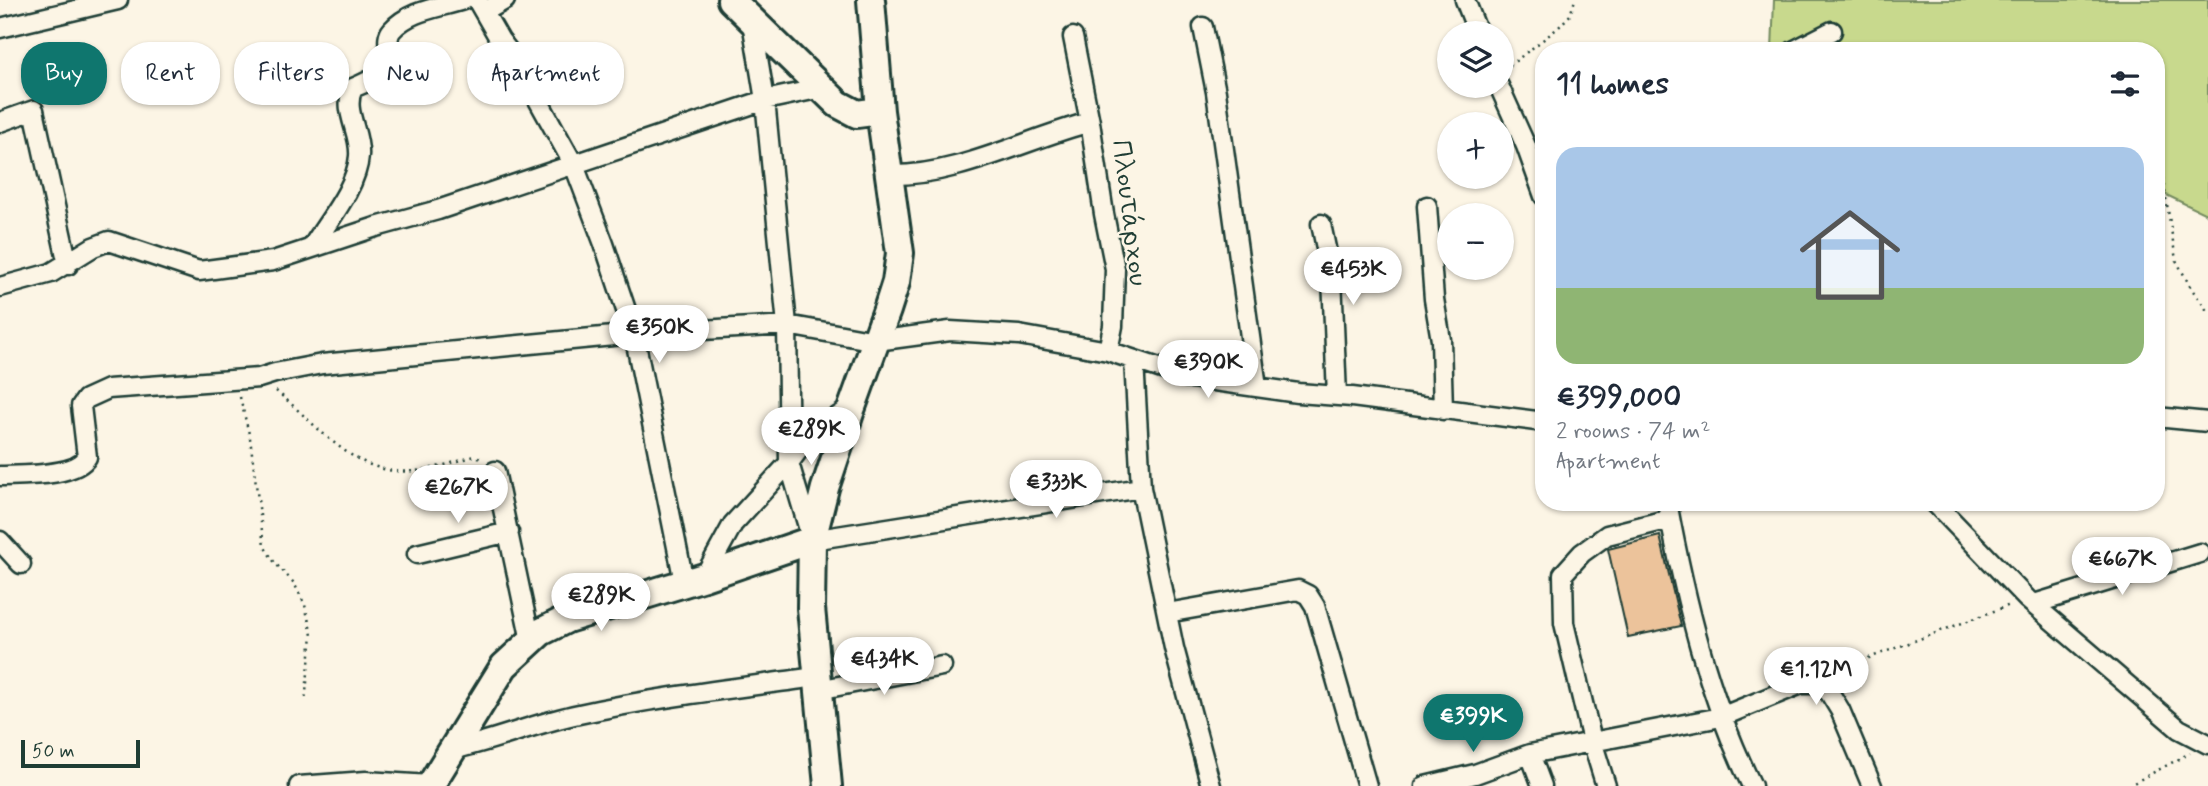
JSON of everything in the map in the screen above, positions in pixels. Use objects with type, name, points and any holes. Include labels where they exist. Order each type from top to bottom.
[{"type":"street","points":[[0,28],[118,0]]},
{"type":"street","points":[[312,247],[355,177],[360,154],[348,99],[353,88],[371,80],[382,71],[389,59],[390,32],[408,17],[463,0]]},
{"type":"street","points":[[505,0],[481,6],[500,40],[517,62],[573,165],[604,244],[634,334],[694,580]]},
{"type":"street","points":[[731,0],[847,110],[857,114],[880,111]]},
{"type":"street","points":[[828,786],[811,608],[812,540],[825,488],[896,282],[900,253],[880,111],[871,0]]},
{"type":"street","points":[[1465,0],[1473,21]]},
{"type":"street","points":[[752,22],[765,100],[787,325],[789,463],[812,540]]},
{"type":"street","points":[[1203,27],[1216,92],[1257,387]]},
{"type":"street","points":[[1811,42],[1832,31]]},
{"type":"street","points":[[1073,37],[1090,122]]},
{"type":"street","points":[[0,287],[51,273],[68,265],[93,247],[109,241],[200,271],[273,261],[438,210],[765,100],[822,88]]},
{"type":"street","points":[[1504,98],[1535,172]]},
{"type":"street","points":[[0,122],[34,110],[68,265]]},
{"type":"street","name":"Πλουτάρχου","points":[[890,175],[936,170],[1090,122],[1115,269],[1113,326],[1108,351]]},
{"type":"street","points":[[1525,146],[1535,144]]},
{"type":"street","points":[[1427,206],[1434,299],[1441,340],[1443,410]]},
{"type":"street","points":[[1321,224],[1332,277],[1337,396]]},
{"type":"street","points":[[0,477],[70,470],[84,463],[87,457],[81,406],[86,399],[108,389],[259,378],[322,365],[634,334],[787,325],[876,341],[950,331],[1019,335],[1108,351],[1186,377],[1535,421]]},
{"type":"street","points":[[1134,360],[1141,488],[1174,648],[1211,786]]},
{"type":"street","points":[[694,580],[733,524],[789,463],[809,436],[852,407]]},
{"type":"street","points":[[2165,418],[2208,422]]},
{"type":"street","points":[[495,471],[531,641]]},
{"type":"street","points":[[299,786],[366,781],[430,785],[504,666],[541,632],[567,619],[812,540],[1141,488]]},
{"type":"street","points":[[1606,786],[1592,741],[1564,622],[1563,574],[1582,553],[1607,535],[1669,511],[1700,646],[1721,717],[1752,786]]},
{"type":"street","points":[[1943,511],[2030,601],[2179,729],[2207,744]]},
{"type":"street","points":[[416,554],[509,532]]},
{"type":"street","points":[[0,541],[21,564]]},
{"type":"street","points":[[2030,601],[2200,553]]},
{"type":"street","points":[[1167,613],[1298,590],[1308,595],[1315,606],[1367,786]]},
{"type":"street","points":[[451,750],[579,714],[942,666]]},
{"type":"street","points":[[1425,786],[1475,774],[1530,754],[1721,717],[1801,684],[1815,684],[1829,692],[1840,710],[1872,786]]},
{"type":"street","points":[[1530,754],[1542,786]]},
{"type":"path","points":[[1541,42],[1570,15],[1575,0]]},
{"type":"path","points":[[1514,64],[1535,47]]},
{"type":"path","points":[[2165,192],[2176,260],[2208,312]]},
{"type":"path","points":[[259,378],[360,462],[387,471],[422,470],[475,456],[489,460],[495,471]]},
{"type":"path","points":[[236,380],[250,438],[264,545],[275,563],[293,583],[305,605],[312,635],[305,702]]},
{"type":"path","points":[[1815,684],[1830,673],[2030,601]]},
{"type":"path","points":[[2128,786],[2207,744]]},
{"type":"green space","points":[[1774,0],[2208,0],[2208,215],[2165,194],[2165,42],[1772,42]]},
{"type":"building","points":[[1660,536],[1681,626],[1628,637],[1608,549]]}]
